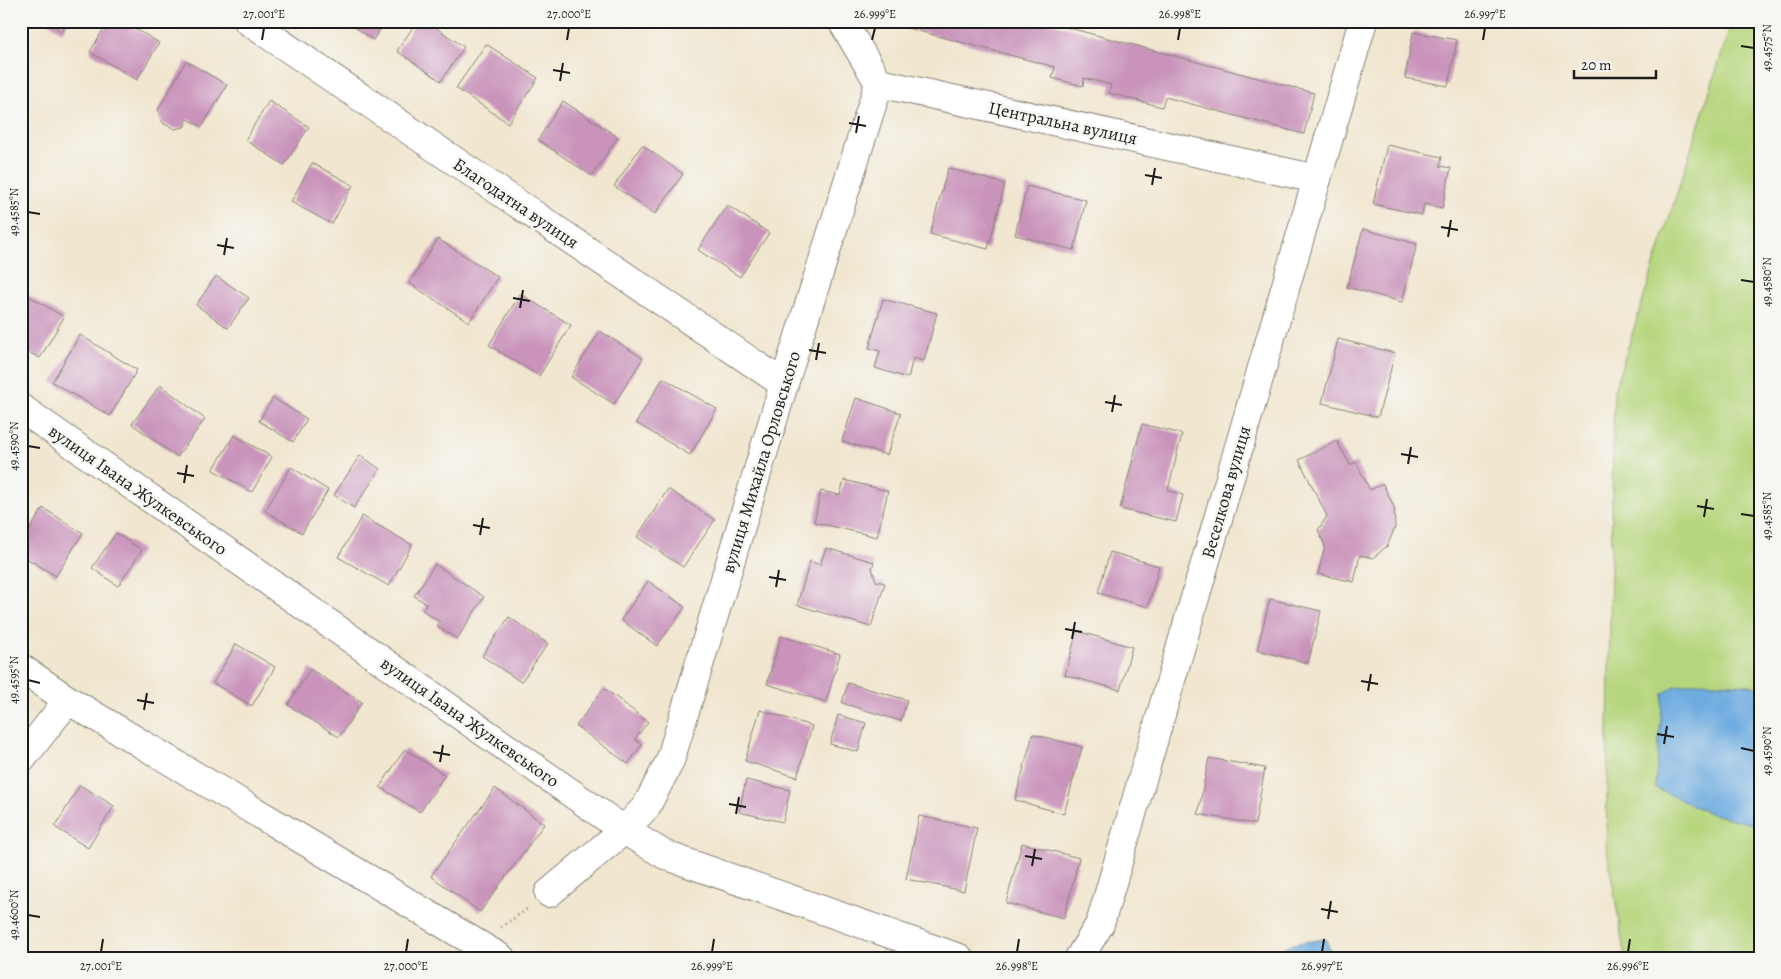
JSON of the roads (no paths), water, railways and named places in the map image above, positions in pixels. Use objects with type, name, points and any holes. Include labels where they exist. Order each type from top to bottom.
[{"type":"street","name":"Благодатна вулиця","points":[[248,21],[784,384]]},
{"type":"street","points":[[842,21],[879,83]]},
{"type":"street","name":"Веселкова вулиця","points":[[1079,958],[1100,924],[1363,21]]},
{"type":"street","name":"вулиця Михайла Орловського","points":[[550,893],[624,830],[646,807],[670,761],[784,384],[879,83]]},
{"type":"street","name":"Центральна вулиця","points":[[879,83],[1318,179]]},
{"type":"street","name":"вулиця Івана Жулкевського","points":[[21,408],[624,830],[665,855],[959,958]]},
{"type":"street","points":[[21,668],[68,700],[473,951],[501,958]]},
{"type":"street","points":[[21,760],[68,700]]},
{"type":"water","points":[[1698,682],[1749,685],[1760,688],[1760,826],[1709,813],[1655,788],[1663,694],[1675,686]]},
{"type":"water","points":[[1326,939],[1333,958],[1253,958],[1297,943]]}]
